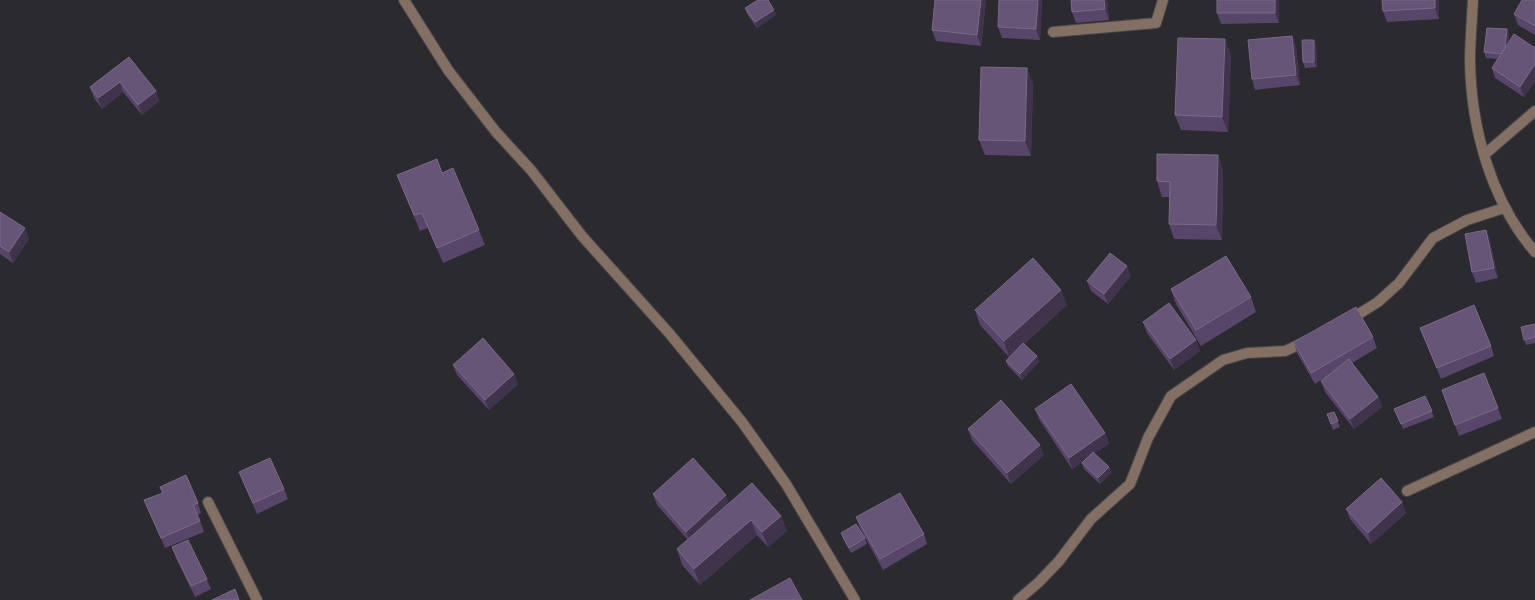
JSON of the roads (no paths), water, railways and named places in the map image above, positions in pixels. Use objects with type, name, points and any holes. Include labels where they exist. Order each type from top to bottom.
[{"type":"street","points":[[404,0],[448,70],[496,132],[531,170],[582,236],[668,333],[742,422],[786,484],[855,600]]},
{"type":"street","points":[[1053,32],[1156,23],[1163,0]]},
{"type":"street","points":[[1473,0],[1470,62],[1477,126],[1484,155],[1504,208],[1519,234],[1535,252]]},
{"type":"street","points":[[1484,155],[1535,111]]},
{"type":"street","points":[[1342,324],[1358,316],[1398,283],[1433,238],[1467,220],[1504,208]]},
{"type":"street","points":[[1018,600],[1059,561],[1091,519],[1130,484],[1148,438],[1171,396],[1223,360],[1247,353],[1285,351],[1317,336]]},
{"type":"street","points":[[1407,491],[1535,432]]},
{"type":"street","points":[[208,502],[257,600]]}]
